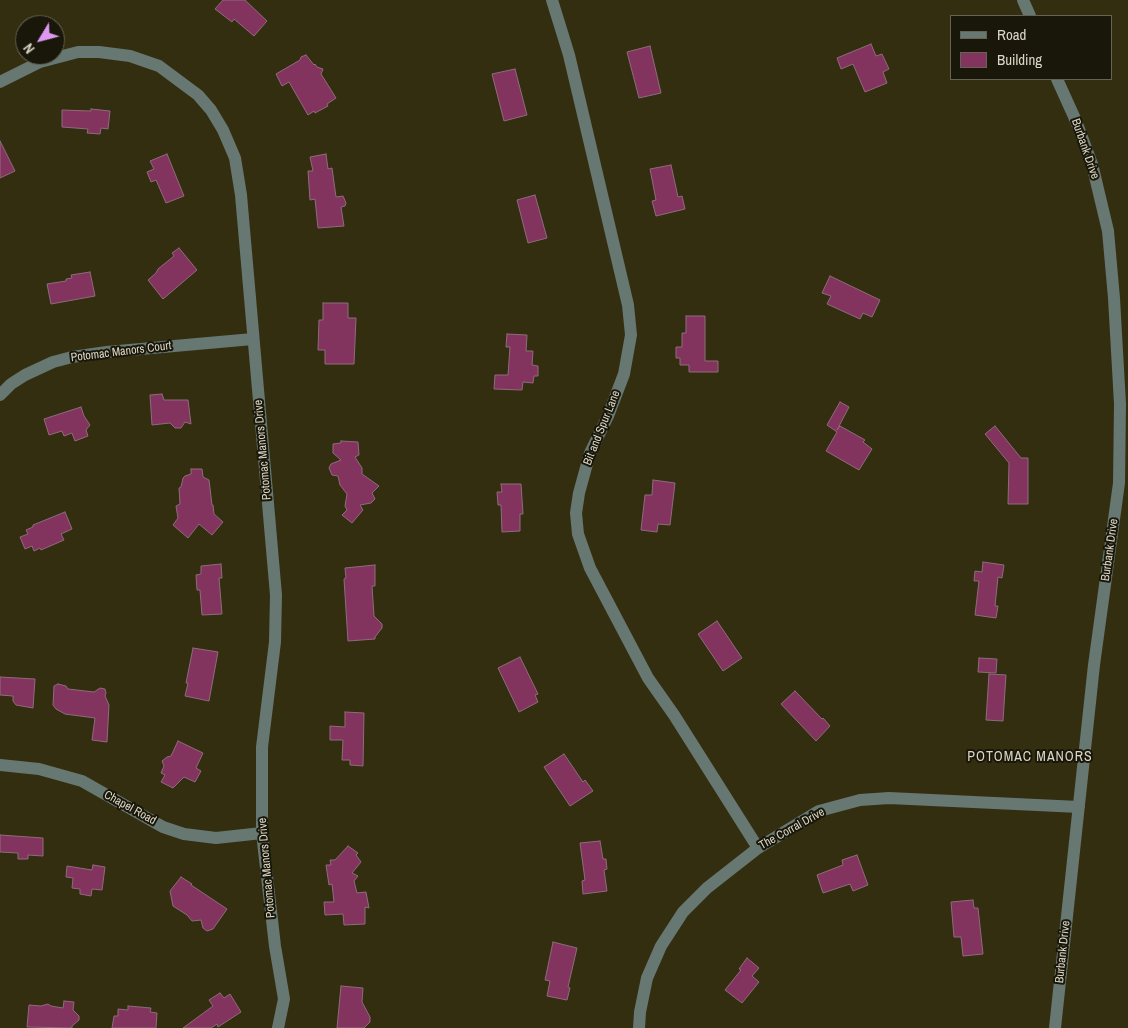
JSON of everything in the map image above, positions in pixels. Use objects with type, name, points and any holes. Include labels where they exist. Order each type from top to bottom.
[{"type":"street","name":"Bit and Spur Lane","points":[[552,0],[569,55],[628,305],[631,335],[624,374],[608,416],[590,453],[578,493],[576,513],[578,534],[590,568],[648,678],[674,715],[758,848]]},
{"type":"street","points":[[1023,0],[1030,15]]},
{"type":"street","name":"Potomac Manors Drive","points":[[0,82],[40,62],[78,52],[98,52],[130,56],[159,66],[198,95],[224,130],[235,158],[241,195],[276,595],[275,642],[262,746],[262,833],[275,946],[284,999],[278,1028]]},
{"type":"street","name":"Burbank Drive","points":[[1055,1028],[1094,665],[1119,483],[1120,404],[1108,231],[1092,164],[1076,121],[1057,80]]},
{"type":"street","name":"Potomac Manors Court","points":[[0,395],[11,384],[25,375],[53,362],[72,357],[116,351],[253,339]]},
{"type":"street","name":"Chapel Road","points":[[0,765],[39,770],[82,781],[163,827],[184,834],[216,838],[262,833]]},
{"type":"street","name":"The Corral Drive","points":[[638,1028],[647,978],[661,946],[683,912],[707,888],[758,848],[819,811],[860,800],[889,798],[1079,807]]},
{"type":"building","points":[[223,0],[245,0],[267,21],[254,36],[234,19],[232,22],[215,9]]},
{"type":"building","points":[[871,44],[876,56],[882,54],[889,69],[883,72],[887,83],[865,92],[853,64],[841,69],[837,58]]},
{"type":"building","points":[[650,46],[661,93],[639,98],[627,52]]},
{"type":"building","points":[[306,55],[314,65],[323,69],[321,74],[336,98],[327,104],[328,106],[308,115],[289,82],[282,86],[276,74]]},
{"type":"building","points":[[515,69],[527,115],[504,121],[492,74]]},
{"type":"building","points":[[91,109],[110,111],[108,129],[101,128],[100,134],[87,133],[88,129],[62,127],[62,110],[91,111]]},
{"type":"building","points":[[0,141],[15,171],[0,178]]},
{"type":"building","points":[[167,154],[184,196],[166,203],[156,180],[151,182],[147,172],[154,169],[150,161]]},
{"type":"building","points":[[326,154],[328,169],[332,168],[336,197],[343,196],[346,203],[345,206],[341,207],[344,226],[318,228],[315,199],[310,200],[308,171],[313,171],[310,157]]},
{"type":"building","points":[[671,165],[678,197],[682,196],[685,209],[656,216],[652,201],[656,200],[650,169]]},
{"type":"building","points":[[535,195],[547,238],[528,243],[517,200]]},
{"type":"building","points":[[179,248],[197,270],[163,299],[148,280],[174,256],[172,253]]},
{"type":"building","points":[[90,272],[95,296],[51,304],[47,284],[66,281],[66,279],[72,278],[71,275]]},
{"type":"building","points":[[830,276],[880,300],[872,317],[863,313],[860,319],[827,304],[831,296],[822,293]]},
{"type":"building","points":[[323,303],[348,303],[348,318],[356,318],[354,364],[325,364],[325,350],[318,350],[319,320],[323,320]]},
{"type":"building","points":[[686,316],[705,316],[705,361],[718,361],[718,372],[689,372],[689,365],[680,365],[680,358],[676,358],[676,347],[682,347],[682,333],[686,333]]},
{"type":"building","points":[[507,334],[527,335],[526,351],[533,351],[532,365],[538,366],[538,376],[534,376],[533,383],[523,382],[522,390],[494,389],[495,375],[508,375],[510,347],[506,347]]},
{"type":"building","points":[[162,394],[164,400],[188,400],[191,424],[185,422],[181,428],[175,428],[170,423],[152,425],[150,395]]},
{"type":"building","points":[[840,402],[849,407],[837,430],[840,426],[865,440],[863,442],[872,449],[859,470],[826,451],[837,432],[827,425]]},
{"type":"building","points":[[81,407],[90,425],[86,430],[88,436],[75,441],[72,433],[64,436],[62,431],[49,435],[44,419]]},
{"type":"building","points":[[995,426],[1021,458],[1028,458],[1028,504],[1008,504],[1009,463],[985,434]]},
{"type":"building","points":[[341,441],[358,442],[359,455],[355,457],[362,468],[362,474],[379,486],[372,493],[375,499],[371,503],[360,505],[363,510],[352,523],[342,515],[347,510],[345,506],[347,494],[340,485],[338,476],[332,475],[329,468],[331,464],[341,460],[333,453],[333,444],[341,443]]},
{"type":"building","points":[[191,469],[202,469],[203,477],[209,480],[214,514],[223,522],[212,535],[199,524],[188,538],[173,525],[178,518],[176,506],[180,504],[179,488],[183,478],[191,474]]},
{"type":"building","points":[[653,480],[675,483],[670,525],[658,524],[657,532],[641,530],[645,495],[652,495]]},
{"type":"building","points":[[501,484],[521,484],[523,514],[520,514],[520,531],[502,532],[501,505],[498,505],[497,492],[502,492]]},
{"type":"building","points":[[65,512],[72,529],[61,534],[64,540],[41,550],[40,548],[34,551],[32,546],[25,549],[20,537],[28,534],[26,530],[33,527],[33,525]]},
{"type":"building","points":[[983,562],[1004,565],[1002,578],[998,577],[995,606],[998,606],[996,618],[975,615],[979,581],[974,581],[975,571],[982,572]]},
{"type":"building","points":[[221,564],[222,578],[219,578],[222,614],[202,615],[200,590],[197,590],[196,575],[201,574],[201,566]]},
{"type":"building","points":[[375,565],[375,586],[372,586],[374,616],[382,624],[382,628],[375,639],[348,641],[345,568]]},
{"type":"building","points":[[717,621],[742,658],[723,671],[698,634]]},
{"type":"building","points":[[193,648],[218,652],[209,701],[185,696]]},
{"type":"building","points":[[520,657],[538,694],[535,695],[538,702],[519,712],[498,668]]},
{"type":"building","points":[[979,658],[997,659],[996,673],[978,672]]},
{"type":"building","points":[[989,674],[1006,675],[1003,721],[986,720]]},
{"type":"building","points":[[0,677],[35,679],[33,708],[16,705],[13,701],[13,696],[0,695]]},
{"type":"building","points":[[58,684],[66,686],[68,689],[94,692],[100,688],[105,689],[105,696],[109,705],[107,742],[92,740],[95,718],[65,714],[56,709],[53,705],[54,686]]},
{"type":"building","points":[[795,691],[830,726],[816,741],[781,704]]},
{"type":"building","points":[[345,712],[364,713],[363,766],[350,765],[350,760],[342,760],[343,740],[330,740],[330,726],[345,727]]},
{"type":"building","points":[[178,741],[203,753],[196,768],[201,771],[195,782],[184,777],[173,788],[161,782],[165,775],[161,773],[164,766],[162,761],[171,756]]},
{"type":"building","points":[[564,754],[583,782],[585,780],[593,791],[570,806],[544,767]]},
{"type":"building","points":[[0,835],[43,838],[43,856],[28,855],[28,859],[18,859],[18,853],[0,852]]},
{"type":"building","points":[[600,841],[603,859],[606,859],[607,869],[604,870],[607,891],[583,894],[582,881],[585,880],[580,843]]},
{"type":"building","points":[[348,846],[358,853],[356,855],[361,862],[352,873],[358,876],[354,881],[357,893],[366,892],[369,908],[365,907],[365,924],[344,925],[343,914],[325,915],[324,902],[334,902],[332,884],[329,885],[326,865],[331,865],[330,860],[335,860]]},
{"type":"building","points":[[857,855],[868,885],[853,891],[850,884],[823,893],[817,875],[843,865],[842,860]]},
{"type":"building","points":[[93,865],[105,867],[102,890],[92,889],[91,896],[80,894],[80,889],[72,888],[73,878],[66,877],[67,866],[92,870]]},
{"type":"building","points":[[181,877],[227,909],[213,929],[207,931],[203,928],[201,920],[192,921],[187,915],[173,906],[170,891]]},
{"type":"building","points":[[973,900],[974,908],[978,908],[983,954],[963,956],[961,937],[954,937],[951,902]]},
{"type":"building","points":[[553,942],[577,948],[567,1000],[547,996],[550,981],[545,980]]},
{"type":"building","points":[[747,958],[759,968],[752,976],[759,982],[742,1003],[725,990],[741,970],[739,969]]},
{"type":"building","points":[[341,986],[363,988],[362,1002],[370,1017],[370,1022],[364,1028],[337,1028]]},
{"type":"building","points":[[220,993],[224,998],[230,994],[241,1012],[218,1027],[217,1024],[211,1028],[183,1028],[213,1006],[209,1000]]},
{"type":"building","points":[[64,1001],[74,1002],[73,1010],[79,1016],[79,1020],[72,1028],[27,1027],[29,1005],[41,1006],[48,1004],[63,1008]]},
{"type":"building","points":[[128,1006],[151,1008],[150,1012],[157,1013],[156,1028],[112,1028],[114,1016],[118,1016],[118,1009],[128,1010]]},
{"type":"district","name":"POTOMAC MANORS","points":[[1030,757]]}]
